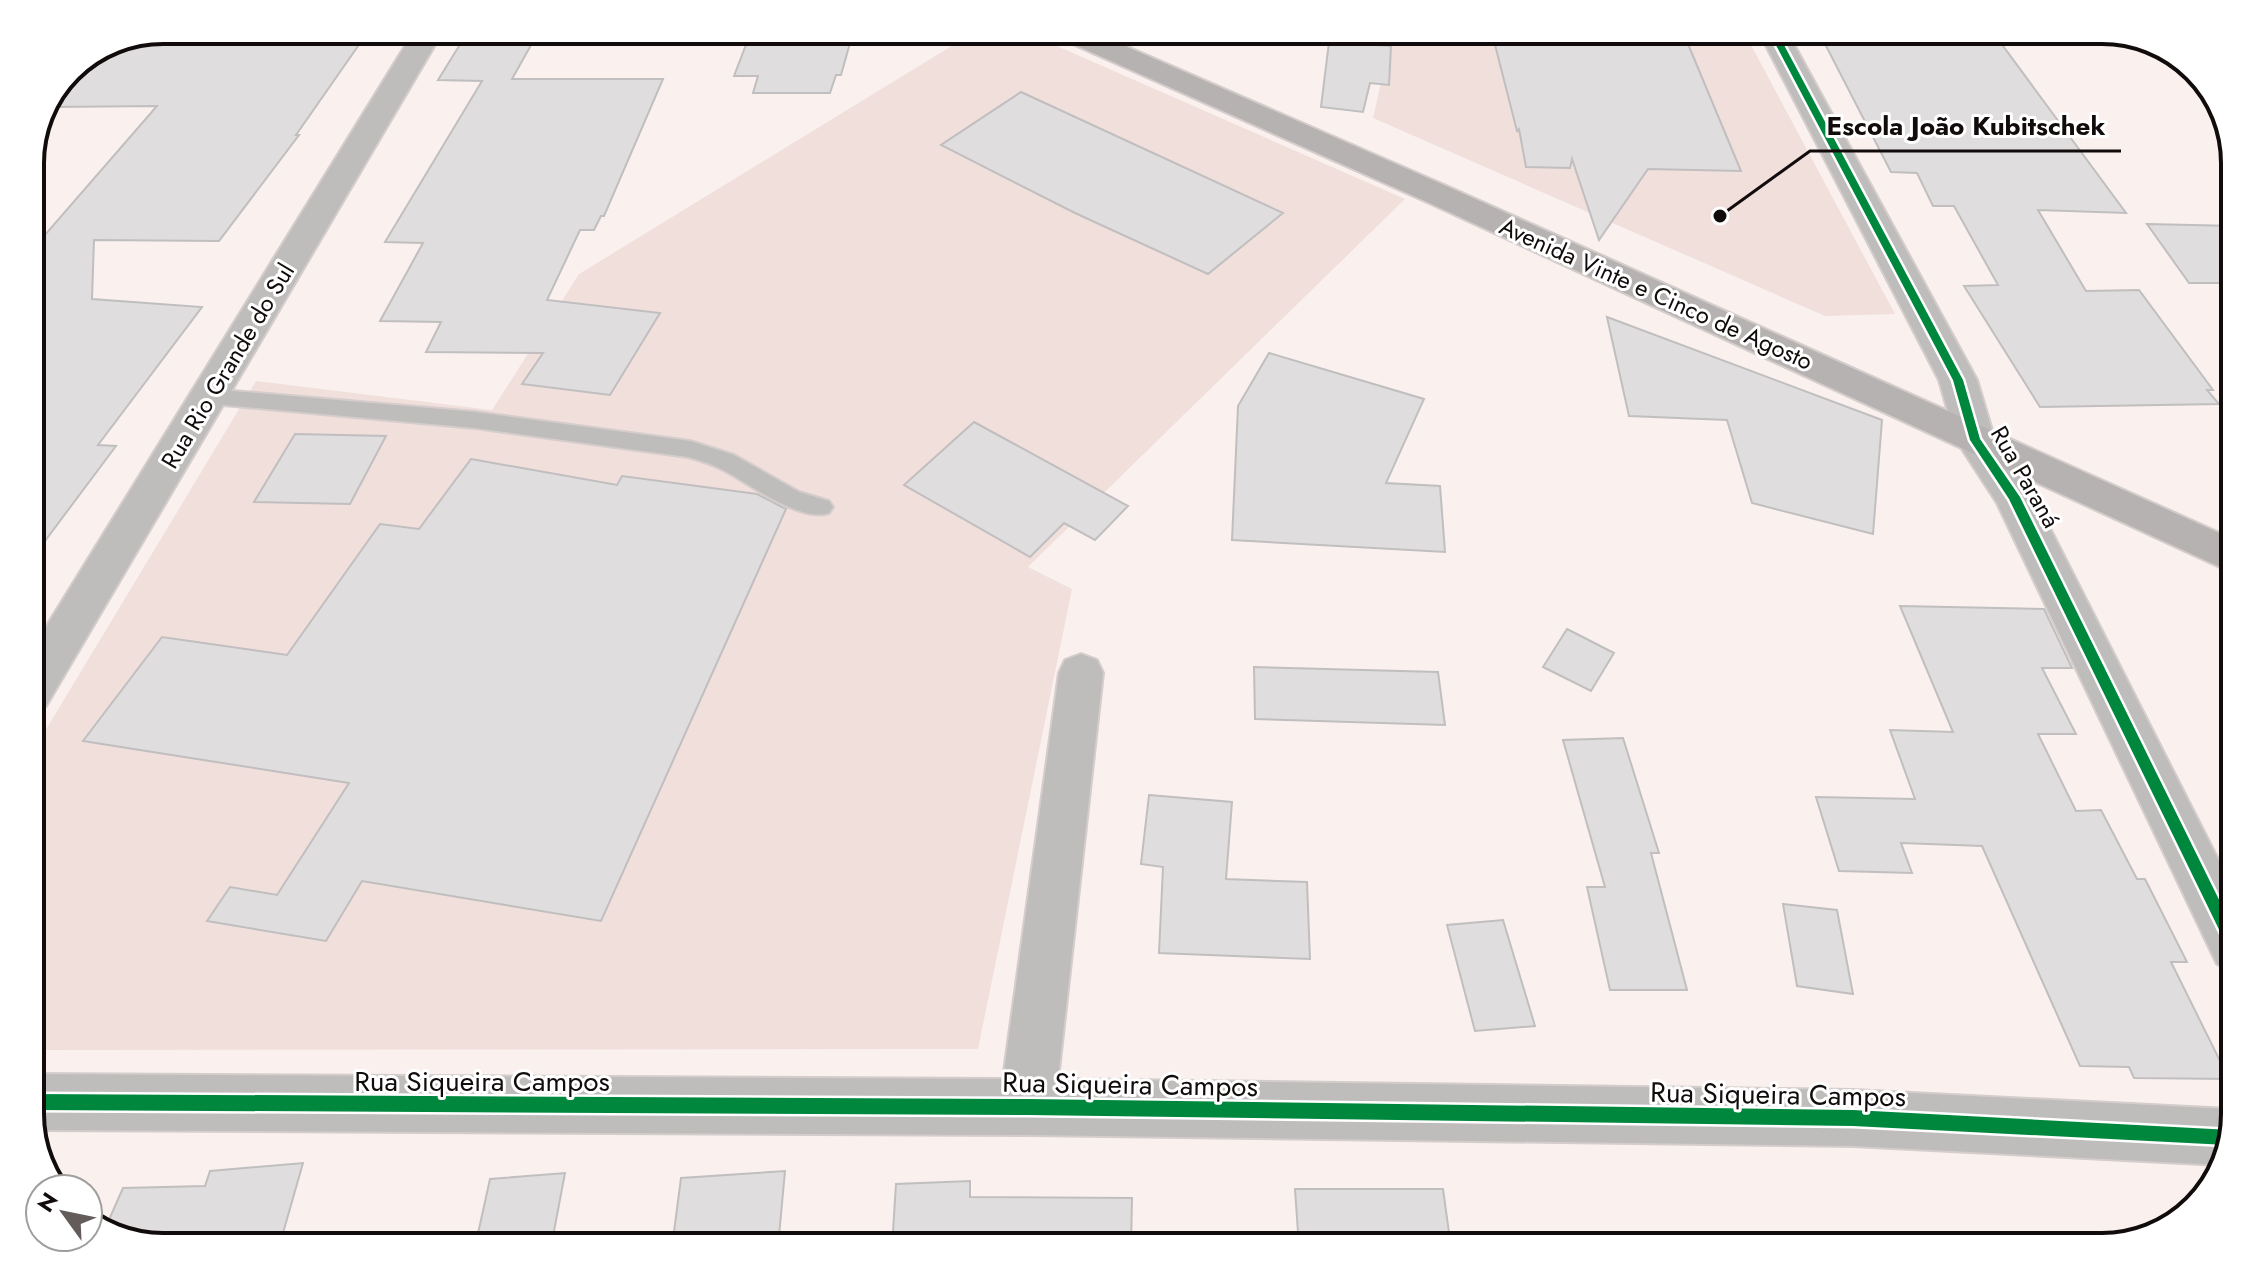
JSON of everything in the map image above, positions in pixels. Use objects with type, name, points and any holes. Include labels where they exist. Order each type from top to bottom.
[{"type":"main road","name":"Avenida Vinte e Cinco de Agosto","points":[[1113,44],[2221,552]]},
{"type":"street","name":"Rua Rio Grande do Sul","points":[[44,670],[421,44]]},
{"type":"street","name":"Rua Paraná","points":[[1779,44],[1958,380],[1975,440],[2014,497],[2221,918]]},
{"type":"street","points":[[1027,1107],[1081,673]]},
{"type":"street","name":"Rua Siqueira Campos","points":[[44,1102],[1027,1107],[1853,1118],[2219,1136]]},
{"type":"lane","points":[[210,397],[490,422],[690,449],[726,461],[791,498],[821,507]]},
{"type":"shaded area","points":[[955,44],[1052,44],[1405,199],[1028,567],[1072,589],[978,1049],[44,1050],[44,733],[256,381],[492,410],[579,274]]},
{"type":"shaded area","points":[[1390,44],[1750,44],[1895,314],[1825,316],[1373,118]]},
{"type":"building","points":[[360,44],[296,135],[299,135],[219,241],[94,240],[92,299],[202,307],[98,445],[116,446],[44,542],[44,236],[157,106],[58,107],[85,74],[103,60],[147,45]]},
{"type":"building","points":[[460,44],[532,44],[512,79],[663,79],[604,216],[601,216],[594,230],[580,230],[547,300],[660,313],[610,395],[522,384],[543,353],[426,352],[441,322],[380,321],[423,243],[385,242],[482,81],[438,80]]},
{"type":"building","points":[[746,44],[850,44],[841,75],[836,75],[830,93],[753,93],[758,76],[734,76]]},
{"type":"building","points":[[1329,44],[1391,46],[1389,85],[1370,83],[1363,112],[1321,107]]},
{"type":"building","points":[[1495,44],[1688,44],[1741,171],[1648,169],[1599,240],[1572,159],[1570,168],[1526,167],[1519,129],[1517,131]]},
{"type":"building","points":[[1825,44],[2002,44],[2126,213],[2038,210],[2086,291],[2139,290],[2213,390],[2207,390],[2219,404],[2040,407],[1964,286],[1998,285],[1954,206],[1933,206],[1917,173],[1891,172]]},
{"type":"building","points":[[1021,92],[1283,213],[1208,274],[1075,213],[941,145]]},
{"type":"building","points":[[2147,224],[2221,226],[2221,283],[2189,283]]},
{"type":"building","points":[[1607,317],[1882,420],[1873,534],[1752,503],[1727,420],[1629,416]]},
{"type":"building","points":[[1269,353],[1424,399],[1386,483],[1440,486],[1445,552],[1232,540],[1238,406]]},
{"type":"building","points":[[974,422],[1128,506],[1095,540],[1064,523],[1030,557],[904,485]]},
{"type":"building","points":[[295,434],[386,436],[350,504],[254,502]]},
{"type":"building","points":[[471,459],[617,485],[622,476],[757,494],[786,509],[601,921],[362,881],[326,941],[207,921],[230,887],[277,895],[349,783],[83,741],[162,637],[287,655],[380,524],[419,529]]},
{"type":"building","points":[[1900,606],[2044,609],[2072,668],[2042,668],[2076,734],[2038,734],[2076,811],[2101,810],[2137,879],[2145,879],[2187,962],[2171,962],[2221,1063],[2221,1079],[2134,1078],[2129,1067],[2080,1066],[1982,846],[1901,843],[1912,873],[1839,871],[1816,797],[1915,799],[1890,730],[1953,732]]},
{"type":"building","points":[[1567,629],[1614,653],[1591,691],[1543,667]]},
{"type":"building","points":[[1254,667],[1438,672],[1445,725],[1255,719]]},
{"type":"building","points":[[1623,738],[1659,853],[1651,853],[1687,990],[1610,990],[1587,887],[1605,887],[1563,740]]},
{"type":"building","points":[[1149,795],[1232,802],[1226,879],[1307,882],[1310,959],[1159,953],[1163,867],[1141,864]]},
{"type":"building","points":[[1783,904],[1837,910],[1853,994],[1797,986]]},
{"type":"building","points":[[1503,920],[1535,1026],[1475,1031],[1447,925]]},
{"type":"building","points":[[303,1163],[283,1233],[147,1232],[109,1220],[123,1188],[205,1186],[210,1171]]},
{"type":"building","points":[[785,1171],[779,1233],[674,1233],[681,1178]]},
{"type":"building","points":[[565,1173],[554,1233],[478,1233],[490,1179]]},
{"type":"building","points":[[970,1181],[970,1197],[1132,1198],[1131,1233],[893,1233],[896,1184]]},
{"type":"building","points":[[1295,1189],[1443,1189],[1449,1233],[1298,1233]]},
{"type":"cycle path","points":[[1779,44],[1958,380],[1975,440],[2014,497],[2221,918]]},
{"type":"cycle path","points":[[44,1102],[1027,1107],[1853,1118],[2219,1136]]},
{"type":"place","name":"Escola João Kubitschek","points":[[1720,216]]}]
